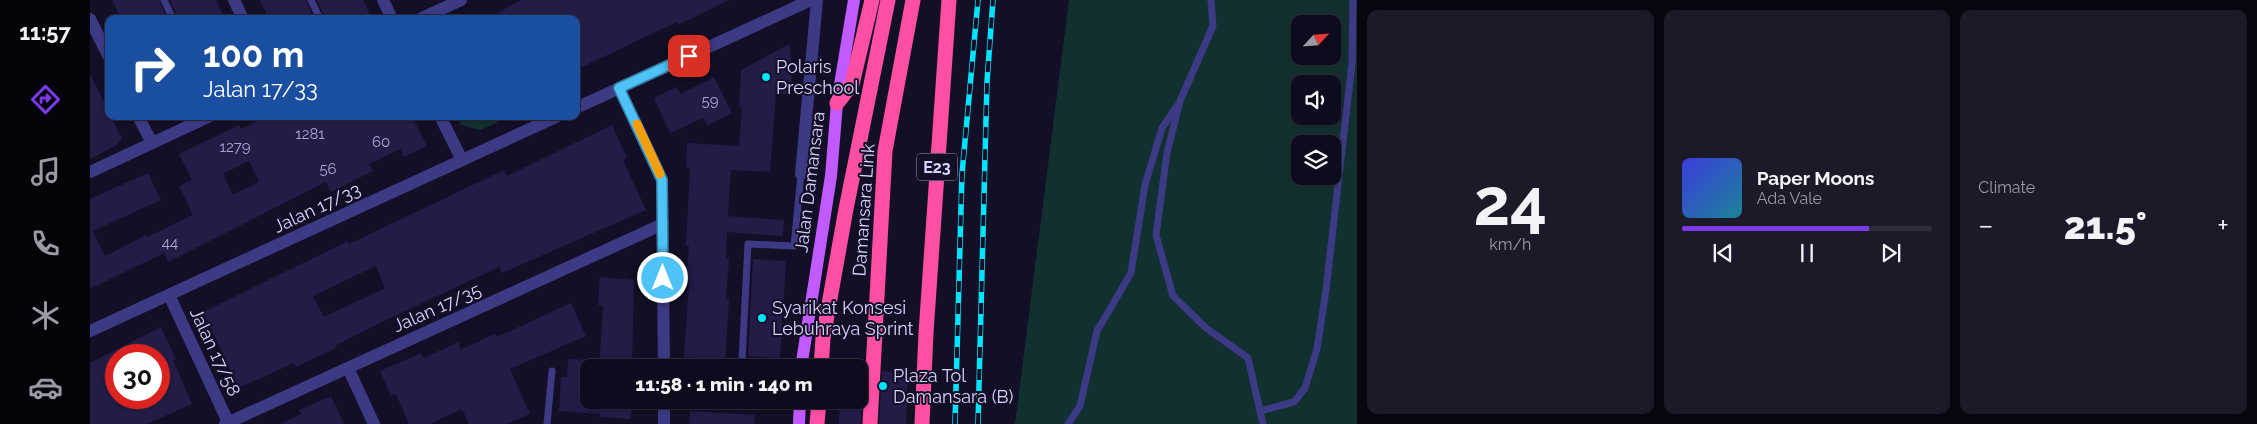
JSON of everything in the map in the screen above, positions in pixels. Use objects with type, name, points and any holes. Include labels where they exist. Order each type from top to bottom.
[{"type":"highway","points":[[837,103],[852,84],[872,0]]},
{"type":"highway","points":[[822,359],[823,338],[844,218],[888,0]]},
{"type":"highway","name":"Damansara Link","points":[[870,424],[885,152],[913,0]]},
{"type":"highway","name":"E23","points":[[922,424],[926,333],[949,0]]},
{"type":"highway","points":[[817,424],[818,409]]},
{"type":"main road","name":"Jalan Damansara","points":[[802,359],[832,176],[837,103],[854,0]]},
{"type":"main road","points":[[799,424],[800,409]]},
{"type":"street","points":[[234,0],[241,15]]},
{"type":"street","points":[[383,0],[390,15]]},
{"type":"street","points":[[580,106],[811,0]]},
{"type":"street","points":[[801,174],[817,0]]},
{"type":"street","points":[[428,15],[458,1]]},
{"type":"street","points":[[90,19],[105,48]]},
{"type":"street","points":[[619,88],[662,180],[664,359]]},
{"type":"street","points":[[140,120],[152,143]]},
{"type":"street","points":[[90,172],[201,120]]},
{"type":"street","points":[[442,120],[462,160]]},
{"type":"street","name":"Jalan 17/33","points":[[90,331],[549,120]]},
{"type":"street","name":"Jalan 17/35","points":[[227,424],[663,224]]},
{"type":"street","name":"Jalan 17/58","points":[[169,295],[227,424]]},
{"type":"street","points":[[348,368],[374,424]]},
{"type":"street","points":[[664,409],[664,424]]},
{"type":"lane","points":[[164,0],[171,15]]},
{"type":"lane","points":[[311,0],[318,15]]},
{"type":"lane","points":[[1211,0],[1213,26],[1180,101],[1167,153],[1156,235],[1173,296],[1206,328],[1248,358],[1263,424]]},
{"type":"lane","points":[[1260,411],[1294,402],[1305,388],[1317,349],[1352,63],[1353,0]]},
{"type":"lane","points":[[1068,424],[1080,406],[1097,331],[1131,273],[1145,185],[1162,128],[1180,101]]},
{"type":"lane","points":[[742,359],[748,244],[794,246],[801,174]]},
{"type":"lane","points":[[547,424],[552,371]]},
{"type":"green space","points":[[1069,0],[1357,0],[1357,424],[1015,424]]},
{"type":"green space","points":[[459,120],[497,120],[498,122],[480,130],[461,125]]},
{"type":"building","points":[[112,0],[159,0],[165,15],[119,15]]},
{"type":"building","points":[[170,0],[216,0],[223,15],[176,15]]},
{"type":"building","points":[[260,0],[306,0],[312,15],[267,15]]},
{"type":"building","points":[[317,0],[363,0],[370,15],[323,15]]},
{"type":"building","points":[[521,0],[729,0],[678,25],[677,22],[580,68],[580,15],[493,15]]},
{"type":"building","points":[[790,44],[792,94],[776,94],[770,172],[731,170],[728,216],[784,220],[783,236],[727,232],[726,258],[729,259],[726,299],[729,299],[725,359],[684,357],[689,282],[686,281],[689,246],[686,246],[690,168],[686,168],[687,143],[739,146],[742,107],[739,109],[741,70]]},
{"type":"building","points":[[90,74],[105,104],[105,120],[113,120],[122,139],[117,145],[90,159]]},
{"type":"building","points":[[714,77],[732,113],[707,126],[703,118],[670,133],[654,98],[677,87],[680,94]]},
{"type":"building","points":[[259,120],[414,120],[427,146],[404,157],[400,149],[369,164],[373,171],[331,192],[326,182],[168,262],[164,253],[90,289],[90,199],[148,173],[161,200],[93,231],[105,256],[146,235],[147,237],[193,215],[179,186],[192,180],[179,154],[239,125],[241,129]],"holes":[[[249,161],[259,182],[233,195],[223,174]]]},
{"type":"building","points":[[612,125],[627,158],[623,160],[646,210],[502,273],[499,267],[384,321],[335,346],[336,348],[296,367],[294,363],[239,388],[203,312],[348,241],[349,244],[504,170],[507,176]],"holes":[[[376,266],[385,288],[324,317],[313,296]]]},
{"type":"building","points":[[753,259],[786,261],[780,358],[748,356]]},
{"type":"building","points":[[600,277],[634,280],[632,359],[600,359],[603,306],[598,305]]},
{"type":"building","points":[[571,303],[586,336],[510,369],[530,414],[507,424],[469,424],[462,409],[430,424],[409,424],[396,394],[391,396],[380,371],[421,353],[424,358],[458,342],[461,349],[495,334],[497,337]]},
{"type":"building","points":[[161,327],[169,344],[127,344]]},
{"type":"building","points":[[170,346],[176,359],[173,360],[192,404],[147,424],[90,424],[90,363],[105,355],[105,409],[170,409]]},
{"type":"building","points":[[568,359],[580,360],[580,409],[632,409],[631,419],[599,417],[600,414],[559,411],[561,377],[567,377]]},
{"type":"building","points":[[882,371],[908,373],[906,424],[879,424]]},
{"type":"building","points":[[331,396],[344,424],[280,424],[301,414],[299,410]]},
{"type":"building","points":[[840,409],[862,409],[861,424],[839,424]]},
{"type":"building","points":[[690,411],[755,415],[754,424],[689,424]]},
{"type":"railway","points":[[955,424],[962,174],[978,0]]},
{"type":"railway","points":[[978,424],[987,82],[993,0]]},
{"type":"slow traffic","points":[[637,124],[660,174]]},
{"type":"place","name":"Polaris Preschool","points":[[766,77]]},
{"type":"place","name":"Syarikat Konsesi Lebuhraya Sprint","points":[[762,318]]},
{"type":"place","name":"Plaza Tol Damansara (B)","points":[[883,386]]},
{"type":"route","points":[[663,278],[662,180],[648,146],[619,88],[689,56]]}]
